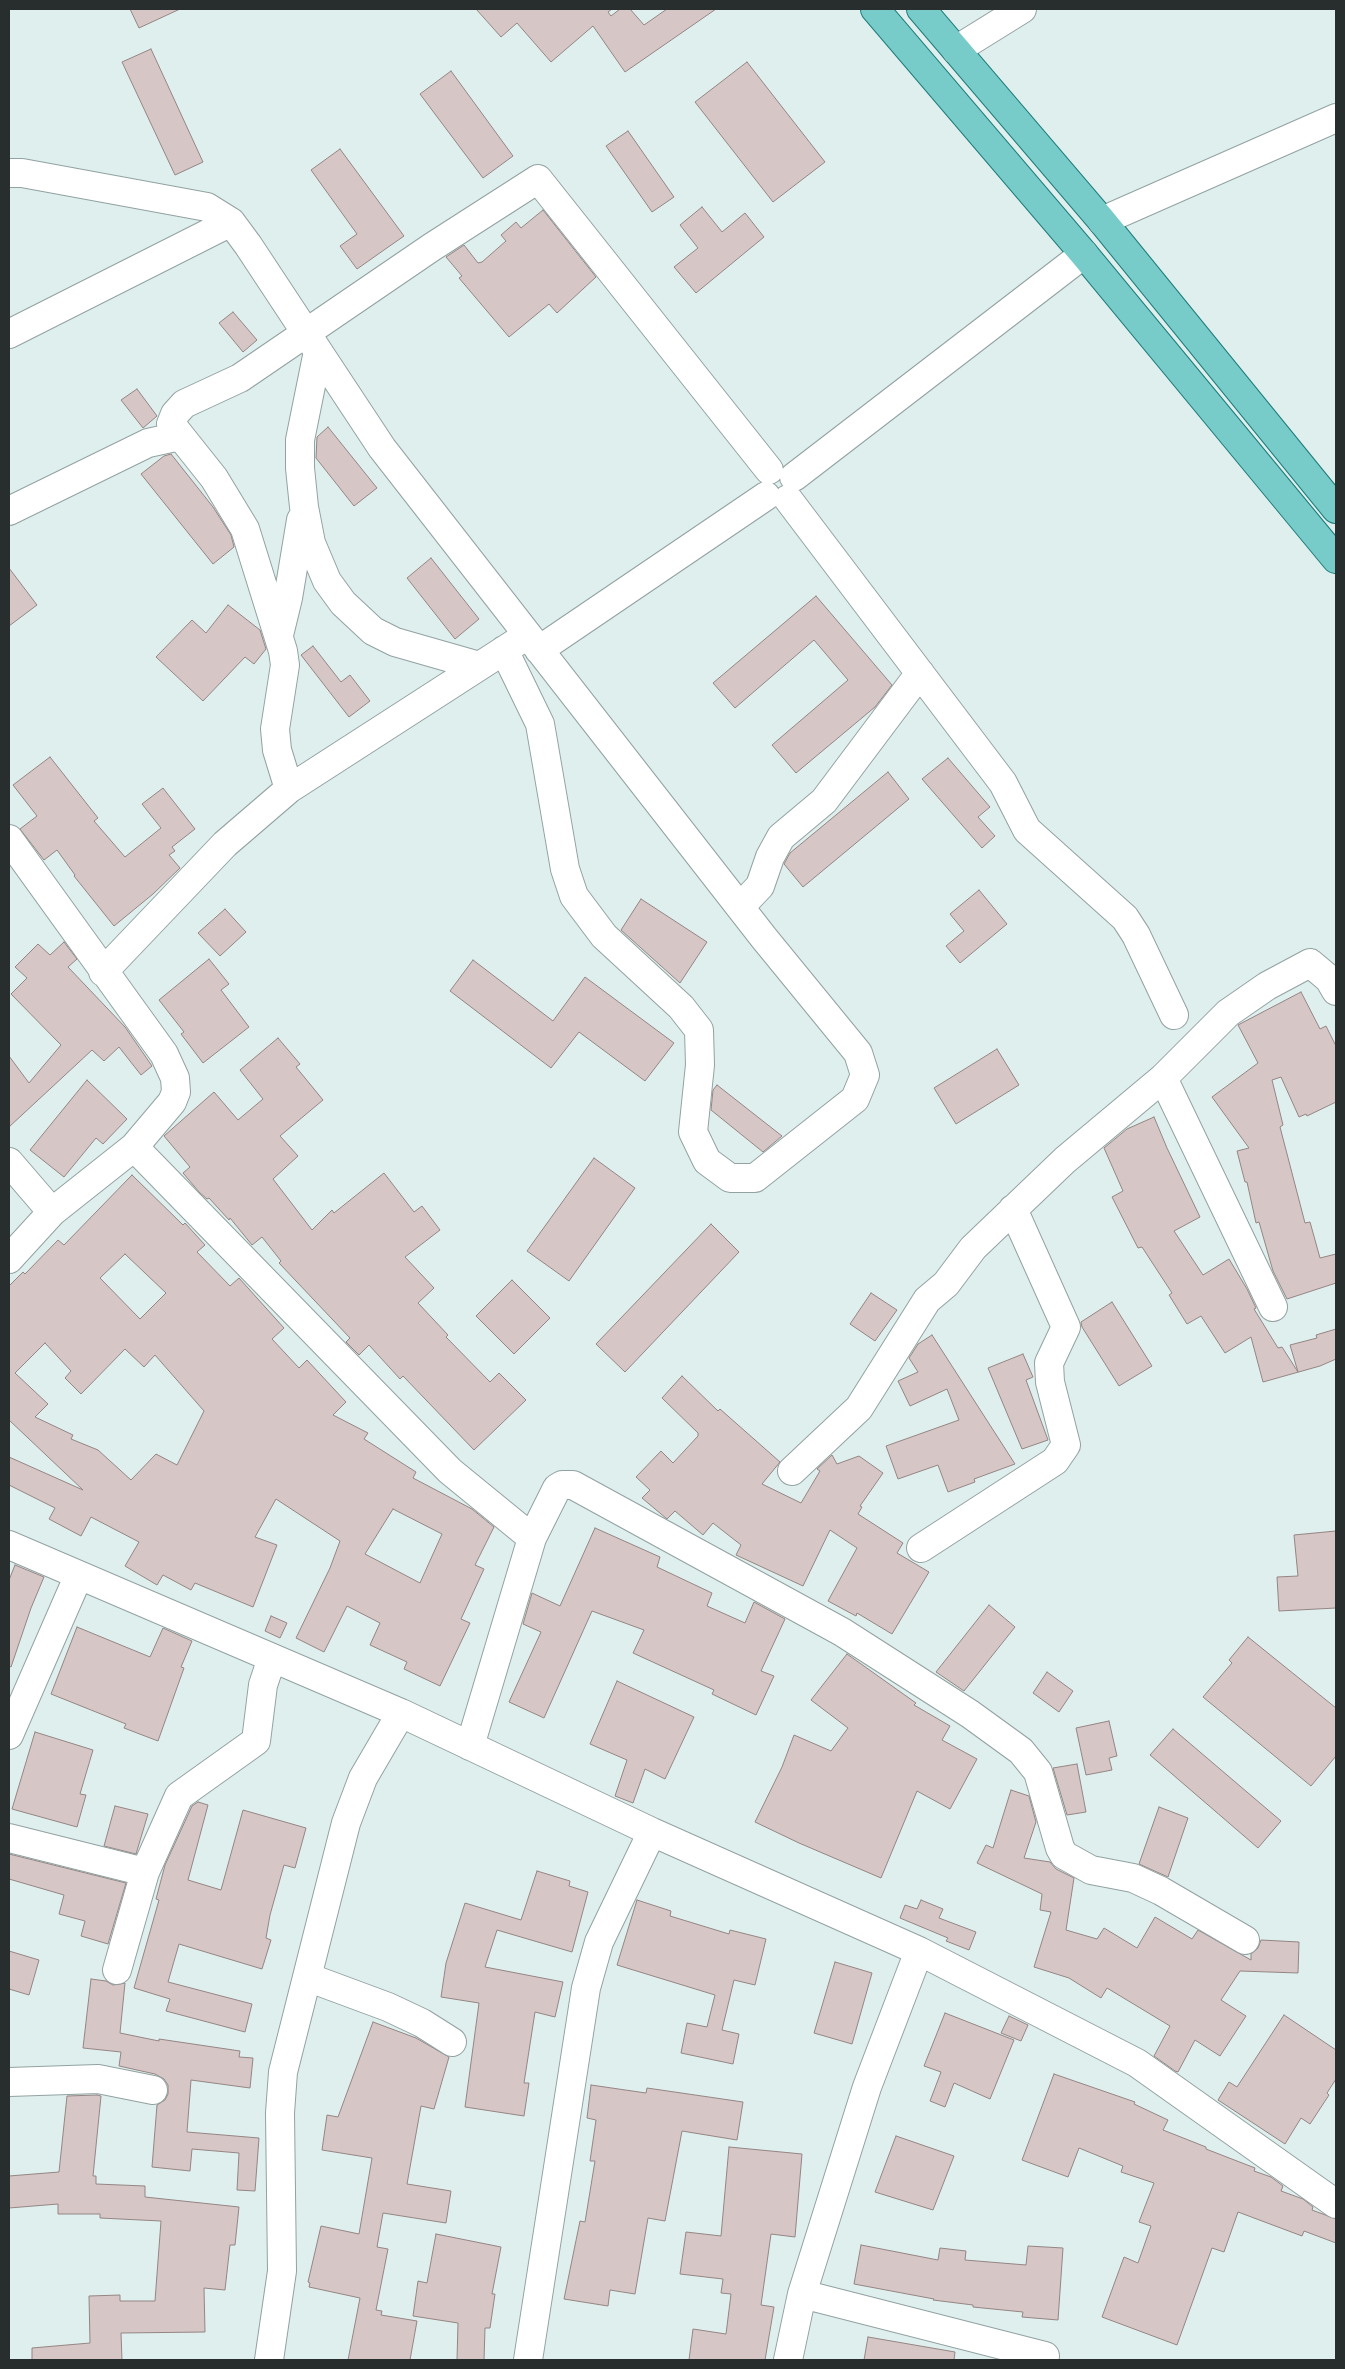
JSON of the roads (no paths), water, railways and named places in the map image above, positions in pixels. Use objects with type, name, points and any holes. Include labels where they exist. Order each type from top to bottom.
[{"type":"main road","points":[[875,9],[1084,254],[1336,559]]},
{"type":"main road","points":[[921,9],[1102,221],[1336,509]]},
{"type":"street","points":[[956,50],[1022,9]]},
{"type":"street","points":[[1102,221],[1336,118]]},
{"type":"street","points":[[9,173],[22,173],[207,207],[231,222],[382,448],[740,906],[858,1053],[865,1075],[855,1099],[755,1178],[730,1178],[722,1173],[707,1161],[693,1132],[700,1065],[699,1030],[681,1007],[604,936],[574,896],[565,869],[540,724],[504,650]]},
{"type":"street","points":[[289,789],[276,743],[275,729],[285,665],[279,636],[245,529],[214,478],[171,424],[175,414],[184,404],[312,342],[538,179],[779,486],[1003,783],[1028,830],[1125,918],[1136,935],[1174,1015]]},
{"type":"street","points":[[9,334],[231,222]]},
{"type":"street","points":[[103,972],[225,844],[289,789],[504,650],[533,642],[779,486],[1084,254]]},
{"type":"street","points":[[312,342],[300,440],[304,507],[311,543],[327,582],[343,603],[374,631],[395,642],[479,666]]},
{"type":"street","points":[[9,511],[148,443],[180,436]]},
{"type":"street","points":[[279,636],[288,598],[304,507]]},
{"type":"street","points":[[740,906],[760,886],[770,858],[781,837],[824,801],[920,673]]},
{"type":"street","points":[[9,839],[103,972],[164,1054],[175,1078],[176,1092],[172,1102],[134,1147],[52,1212],[9,1259]]},
{"type":"street","points":[[792,1471],[859,1408],[926,1300],[946,1284],[973,1248],[1065,1160],[1163,1078],[1228,1013],[1267,986],[1310,963],[1329,979],[1336,991]]},
{"type":"street","points":[[1163,1078],[1273,1308]]},
{"type":"street","points":[[134,1147],[443,1464],[532,1538]]},
{"type":"street","points":[[9,1162],[52,1212]]},
{"type":"street","points":[[921,1548],[1055,1461],[1066,1445],[1050,1382],[1049,1363],[1066,1327],[1013,1208]]},
{"type":"street","points":[[470,1746],[532,1538],[557,1488],[562,1485],[573,1485],[842,1632],[970,1714],[1021,1751],[1038,1772],[1060,1848],[1064,1855],[1091,1870],[1133,1878],[1161,1891],[1245,1940]]},
{"type":"street","points":[[9,1545],[401,1713],[652,1832],[919,1951],[1137,2063],[1336,2204]]},
{"type":"street","points":[[9,1736],[78,1576]]},
{"type":"street","points":[[117,1970],[145,1872],[179,1796],[256,1741],[263,1685],[272,1658]]},
{"type":"street","points":[[269,2360],[282,2271],[280,2113],[283,2072],[346,1823],[363,1778],[401,1713]]},
{"type":"street","points":[[528,2360],[586,1988],[599,1942],[652,1832]]},
{"type":"street","points":[[9,1838],[145,1872]]},
{"type":"street","points":[[788,2360],[802,2294],[867,2087],[919,1951]]},
{"type":"street","points":[[307,1977],[388,2007],[422,2023],[452,2042]]},
{"type":"street","points":[[9,2082],[98,2079],[154,2090]]},
{"type":"street","points":[[802,2294],[1045,2356]]}]
